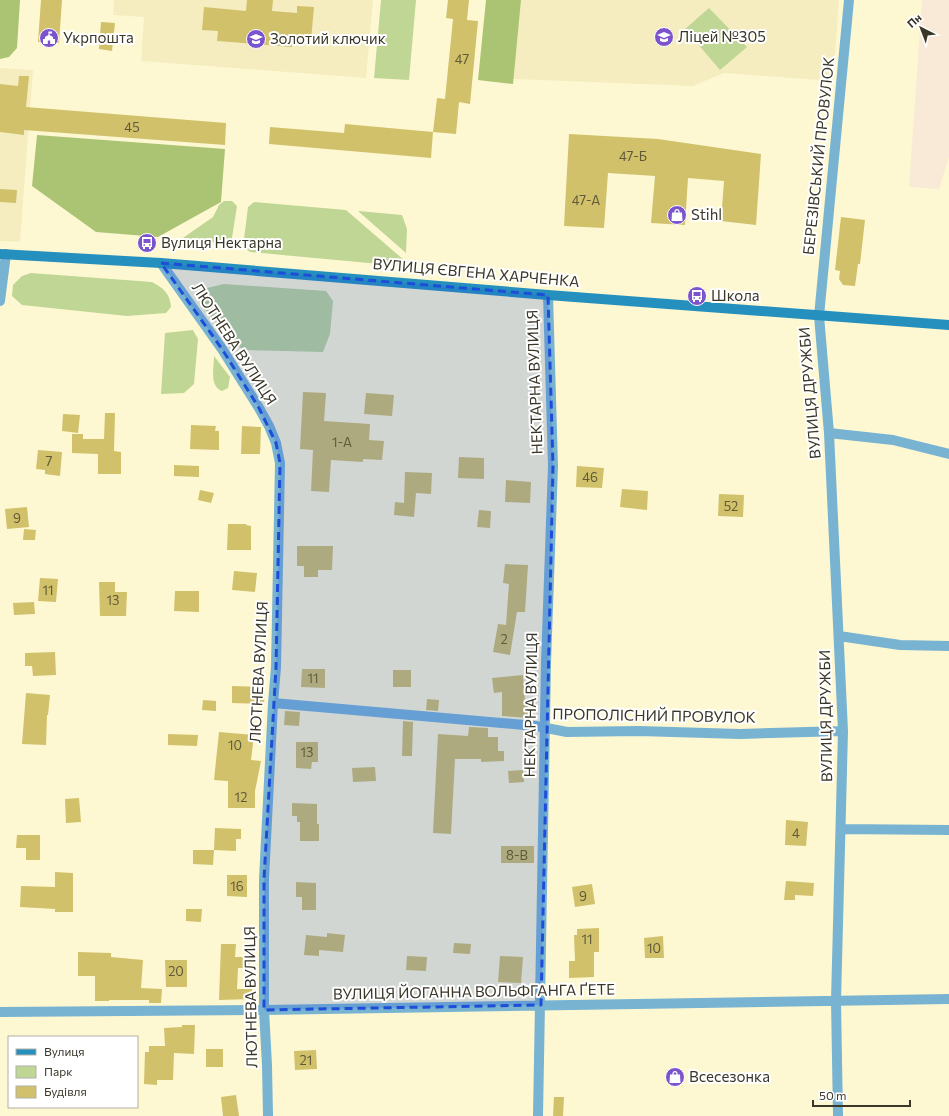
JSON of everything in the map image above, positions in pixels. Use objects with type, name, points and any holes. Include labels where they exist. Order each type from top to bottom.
[{"type":"main road","name":"ВУЛИЦЯ ЄВГЕНА ХАРЧЕНКА","points":[[3,254],[161,263],[548,295],[949,325]]},
{"type":"street","name":"БЕРЕЗІВСЬКИЙ ПРОВУЛОК","points":[[819,316],[849,0]]},
{"type":"street","points":[[0,301],[3,254]]},
{"type":"street","name":"ЛЮТНЕВА ВУЛИЦЯ","points":[[161,263],[222,349],[259,408],[276,443],[280,464],[276,667],[264,879],[264,1010],[268,1066],[268,1116]]},
{"type":"street","name":"НЕКТАРНА ВУЛИЦЯ","points":[[538,1116],[545,729],[553,466],[548,295]]},
{"type":"street","name":"ВУЛИЦЯ ДРУЖБИ","points":[[819,316],[829,433],[843,731],[836,1001],[838,1116]]},
{"type":"street","points":[[829,433],[893,440],[949,454]]},
{"type":"street","points":[[839,636],[900,645],[949,646]]},
{"type":"street","name":"ПРОПОЛІСНИЙ ПРОВУЛОК","points":[[273,702],[528,726],[567,732],[639,731],[740,734],[843,731]]},
{"type":"street","points":[[841,829],[949,830]]},
{"type":"street","name":"ВУЛИЦЯ ЙОГАННА ВОЛЬФГАНГА ҐЕТЕ","points":[[0,1012],[264,1010],[949,999]]},
{"type":"highlighted area","points":[[161,263],[548,295],[553,466],[541,1005],[264,1010],[264,879],[276,667],[280,463],[276,443],[259,408],[222,349]]},
{"type":"shaded area","name":"Золотий ключик","points":[[114,0],[373,0],[366,78],[141,61],[144,17],[113,15]]},
{"type":"shaded area","name":"Ліцей №305","points":[[495,0],[839,0],[833,81],[724,73],[693,86],[488,78]]},
{"type":"shaded area","points":[[922,0],[949,0],[949,157],[939,189],[909,187]]},
{"type":"shaded area","points":[[0,68],[33,70],[20,242],[0,241]]},
{"type":"green space","points":[[0,0],[20,0],[17,48],[9,57],[0,59]]},
{"type":"green space","points":[[381,0],[416,0],[409,80],[374,78]]},
{"type":"green space","points":[[486,0],[521,0],[513,84],[478,80]]},
{"type":"green space","points":[[709,8],[747,47],[720,70],[685,29]]},
{"type":"green space","points":[[37,135],[225,149],[221,202],[158,237],[96,232],[32,186]]},
{"type":"green space","points":[[224,201],[232,201],[237,206],[231,244],[180,240],[213,217],[219,205]]},
{"type":"green space","points":[[254,202],[346,210],[412,267],[250,252],[243,247],[248,207]]},
{"type":"green space","points":[[358,211],[402,215],[407,229],[406,253]]},
{"type":"green space","points":[[31,273],[152,282],[165,292],[169,298],[171,307],[166,313],[127,316],[22,305],[12,296],[13,285],[22,276]]},
{"type":"green space","points":[[224,284],[326,291],[333,301],[330,334],[323,352],[244,350],[233,342],[200,303],[199,297],[207,288]]},
{"type":"green space","points":[[193,330],[198,339],[194,384],[184,393],[161,394],[165,333]]},
{"type":"green space","points":[[214,356],[230,377],[228,388],[222,391],[218,389],[214,381]]},
{"type":"building","points":[[41,0],[62,0],[59,43],[38,42]]},
{"type":"building","points":[[247,0],[273,0],[272,11],[297,13],[297,6],[314,7],[311,40],[293,39],[292,47],[217,41],[218,31],[202,30],[204,7],[246,11]]},
{"type":"building","points":[[448,0],[469,0],[467,20],[478,21],[470,104],[459,102],[456,134],[433,132],[437,98],[445,99],[453,19],[446,18]]},
{"type":"building","points":[[101,22],[115,23],[112,51],[99,49]]},
{"type":"building","points":[[19,76],[29,76],[26,107],[226,123],[225,145],[24,130],[24,135],[0,132],[0,84],[18,86]]},
{"type":"building","points":[[345,124],[433,132],[431,158],[269,144],[270,127],[344,133]]},
{"type":"building","points":[[569,134],[658,139],[761,154],[756,225],[721,221],[724,181],[688,178],[685,225],[651,223],[655,176],[608,173],[604,228],[564,226]]},
{"type":"building","points":[[0,189],[17,190],[16,203],[0,202]]},
{"type":"building","points":[[841,217],[865,220],[860,264],[858,264],[855,286],[843,285],[839,279],[840,271],[835,270]]},
{"type":"building","points":[[303,392],[326,393],[324,421],[370,424],[369,440],[384,441],[382,460],[363,459],[363,462],[331,460],[329,492],[311,491],[313,450],[300,449]]},
{"type":"building","points":[[366,393],[394,395],[392,416],[364,414]]},
{"type":"building","points":[[105,413],[115,413],[114,451],[121,452],[121,474],[98,474],[98,454],[72,453],[72,434],[83,434],[83,439],[104,439]]},
{"type":"building","points":[[63,414],[80,415],[78,433],[62,431]]},
{"type":"building","points":[[191,425],[216,426],[215,431],[219,431],[219,450],[190,449]]},
{"type":"building","points":[[242,426],[261,427],[260,454],[241,454]]},
{"type":"building","points":[[38,450],[62,452],[60,476],[45,474],[45,470],[36,469]]},
{"type":"building","points":[[459,457],[484,458],[484,479],[458,478]]},
{"type":"building","points":[[174,465],[199,466],[199,477],[174,476]]},
{"type":"building","points":[[577,466],[604,468],[602,488],[576,487]]},
{"type":"building","points":[[405,472],[432,473],[431,494],[416,493],[414,517],[394,515],[395,502],[404,503]]},
{"type":"building","points":[[506,480],[531,482],[530,503],[505,502]]},
{"type":"building","points":[[622,489],[648,491],[647,510],[620,507]]},
{"type":"building","points":[[200,490],[214,493],[211,503],[198,500]]},
{"type":"building","points":[[719,494],[744,495],[743,517],[718,516]]},
{"type":"building","points":[[27,507],[29,527],[7,529],[5,509]]},
{"type":"building","points":[[479,510],[491,511],[490,528],[477,527]]},
{"type":"building","points":[[228,524],[246,524],[251,526],[251,550],[227,550]]},
{"type":"building","points":[[24,529],[36,530],[35,540],[23,540]]},
{"type":"building","points":[[297,546],[333,546],[332,570],[318,570],[318,577],[304,577],[304,566],[297,566]]},
{"type":"building","points":[[505,564],[528,565],[525,612],[517,612],[510,655],[493,652],[498,624],[506,625],[509,584],[503,583]]},
{"type":"building","points":[[234,571],[257,573],[255,592],[232,590]]},
{"type":"building","points":[[40,578],[58,579],[56,602],[38,601]]},
{"type":"building","points":[[99,582],[115,582],[115,592],[127,592],[126,616],[100,616]]},
{"type":"building","points":[[175,591],[199,591],[199,612],[174,611]]},
{"type":"building","points":[[34,602],[35,614],[14,615],[13,603]]},
{"type":"building","points":[[55,652],[56,675],[33,676],[32,666],[25,666],[25,653]]},
{"type":"building","points":[[302,669],[325,669],[325,688],[301,687]]},
{"type":"building","points":[[393,670],[411,670],[411,687],[393,687]]},
{"type":"building","points":[[523,675],[525,701],[530,701],[530,718],[502,716],[502,692],[494,693],[492,678]]},
{"type":"building","points":[[232,686],[265,687],[264,704],[232,703]]},
{"type":"building","points":[[26,693],[50,695],[47,715],[46,745],[22,744]]},
{"type":"building","points":[[427,699],[439,700],[438,711],[426,710]]},
{"type":"building","points":[[203,700],[216,701],[216,711],[202,710]]},
{"type":"building","points":[[285,711],[300,712],[299,726],[284,725]]},
{"type":"building","points":[[403,721],[413,722],[412,756],[402,756]]},
{"type":"building","points":[[469,727],[488,728],[488,737],[498,737],[498,751],[504,751],[504,761],[481,762],[481,759],[455,759],[451,834],[433,833],[438,734],[468,736]]},
{"type":"building","points":[[219,732],[254,735],[251,760],[261,761],[255,791],[255,808],[228,808],[228,781],[214,780]]},
{"type":"building","points":[[168,734],[198,735],[197,746],[168,745]]},
{"type":"building","points":[[296,742],[318,742],[318,762],[312,762],[311,769],[296,768]]},
{"type":"building","points":[[375,767],[376,781],[353,782],[352,768]]},
{"type":"building","points":[[523,770],[524,782],[509,783],[508,771]]},
{"type":"building","points":[[79,798],[81,822],[66,823],[65,799]]},
{"type":"building","points":[[292,803],[317,804],[319,841],[300,841],[300,822],[297,822],[297,816],[292,816]]},
{"type":"building","points":[[786,820],[808,822],[806,846],[785,845]]},
{"type":"building","points":[[215,828],[241,829],[241,839],[236,839],[236,851],[214,850]]},
{"type":"building","points":[[17,835],[40,835],[40,860],[26,860],[26,848],[16,848]]},
{"type":"building","points":[[501,846],[534,846],[534,863],[501,863]]},
{"type":"building","points":[[193,850],[214,850],[213,865],[193,864]]},
{"type":"building","points":[[55,872],[73,873],[73,912],[55,912],[55,909],[20,907],[21,886],[55,887]]},
{"type":"building","points":[[227,875],[247,875],[247,897],[227,896]]},
{"type":"building","points":[[786,881],[814,883],[813,896],[795,895],[795,900],[784,900]]},
{"type":"building","points":[[296,882],[316,883],[316,910],[302,910],[302,897],[296,897]]},
{"type":"building","points":[[592,884],[595,904],[575,907],[572,887]]},
{"type":"building","points":[[186,909],[202,909],[201,922],[186,921]]},
{"type":"building","points":[[599,928],[599,952],[594,952],[594,977],[569,978],[569,961],[575,961],[574,935],[577,935],[577,929]]},
{"type":"building","points":[[327,933],[345,935],[343,952],[319,950],[319,956],[304,955],[306,935],[327,937]]},
{"type":"building","points":[[663,936],[664,958],[645,958],[644,938]]},
{"type":"building","points":[[454,943],[471,944],[470,954],[453,953]]},
{"type":"building","points":[[221,944],[236,944],[235,957],[251,957],[250,968],[238,968],[237,989],[252,989],[252,999],[219,1000]]},
{"type":"building","points":[[78,952],[111,953],[111,957],[143,960],[141,988],[162,989],[161,1003],[149,1003],[149,1000],[95,1001],[95,976],[78,976]]},
{"type":"building","points":[[407,956],[427,957],[426,971],[406,970]]},
{"type":"building","points":[[500,956],[523,957],[521,983],[498,982]]},
{"type":"building","points":[[165,960],[187,960],[187,987],[166,987]]},
{"type":"building","points":[[182,1025],[195,1025],[194,1054],[174,1053],[173,1080],[157,1080],[157,1085],[144,1084],[145,1052],[149,1052],[149,1046],[165,1046],[164,1028],[182,1027]]},
{"type":"building","points":[[206,1049],[223,1049],[223,1067],[206,1067]]},
{"type":"building","points":[[316,1050],[317,1069],[295,1070],[294,1051]]},
{"type":"building","points":[[236,1095],[239,1116],[223,1116],[221,1097]]},
{"type":"building","points":[[554,1097],[564,1097],[563,1116],[553,1116]]},
{"type":"place","name":"Ліцей №305","points":[[664,37]]},
{"type":"place","name":"Укрпошта","points":[[49,38]]},
{"type":"place","name":"Золотий ключик","points":[[256,39]]},
{"type":"place","name":"Stihl","points":[[677,215]]},
{"type":"place","name":"Вулиця Нектарна","points":[[147,243]]},
{"type":"place","name":"Школа","points":[[697,296]]},
{"type":"place","name":"Всесезонка","points":[[675,1077]]}]
